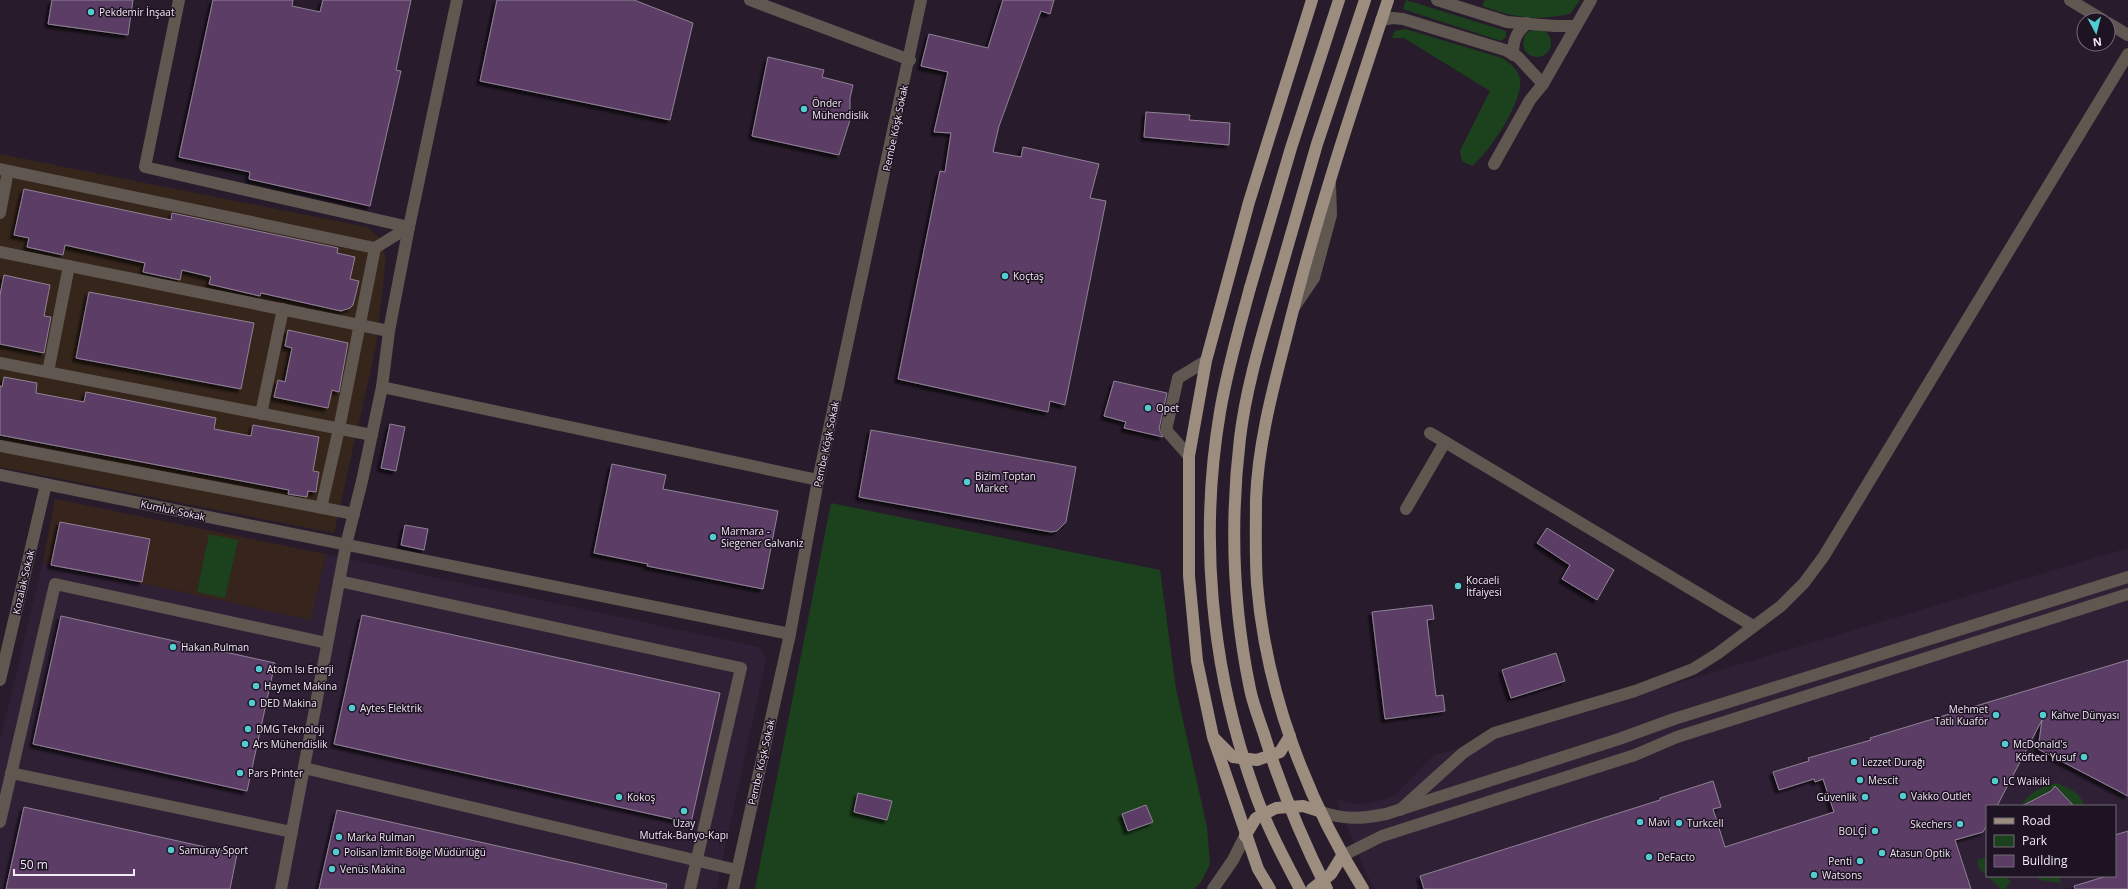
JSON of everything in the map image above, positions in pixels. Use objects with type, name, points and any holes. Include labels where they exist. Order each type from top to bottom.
[{"type":"main road","points":[[1300,889],[1279,849],[1252,786],[1233,724],[1220,666],[1212,592],[1211,528],[1213,474],[1220,413],[1235,342],[1291,148],[1339,0]]},
{"type":"main road","points":[[1327,889],[1301,839],[1277,776],[1250,690],[1237,610],[1234,523],[1240,438],[1257,355],[1317,144],[1365,0]]},
{"type":"main road","points":[[1363,889],[1342,856],[1319,811],[1290,736],[1269,662],[1257,583],[1256,498],[1267,412],[1293,310],[1330,176],[1388,0]]},
{"type":"main road","points":[[1270,889],[1258,869],[1245,836],[1213,737],[1197,661],[1189,576],[1189,456],[1206,361],[1249,202],[1308,4]]},
{"type":"main road","points":[[1213,737],[1233,757],[1257,760],[1280,752],[1290,736]]},
{"type":"main road","points":[[1245,836],[1256,818],[1276,808],[1303,806],[1319,811]]},
{"type":"main road","points":[[1312,889],[1332,874],[1342,856]]},
{"type":"street","points":[[179,0],[145,167],[409,227]]},
{"type":"street","points":[[281,889],[346,545],[382,387],[389,331],[409,227],[457,0]]},
{"type":"street","points":[[750,0],[910,60]]},
{"type":"street","name":"Pembe Köşk Sokak","points":[[733,889],[790,634],[818,480],[910,60],[921,0]]},
{"type":"street","points":[[1437,0],[1467,4],[1506,22],[1576,26]]},
{"type":"street","points":[[1494,164],[1530,100],[1543,84],[1591,0]]},
{"type":"street","points":[[2070,0],[2090,12]]},
{"type":"street","points":[[1381,20],[1393,18],[1403,19],[1505,50],[1513,54],[1527,65],[1543,84]]},
{"type":"street","points":[[1513,54],[1515,37],[1527,23]]},
{"type":"street","points":[[2116,28],[2128,35]]},
{"type":"street","points":[[1400,810],[1463,753],[1494,733],[1635,691],[1667,680],[1692,669],[1717,654],[1782,606],[1793,595],[1824,556],[2128,54]]},
{"type":"street","points":[[0,213],[4,170],[375,248],[409,227]]},
{"type":"street","points":[[321,508],[339,429],[375,248]]},
{"type":"street","points":[[0,252],[389,331]]},
{"type":"street","points":[[48,372],[69,266]]},
{"type":"street","points":[[261,414],[283,309]]},
{"type":"street","points":[[1189,456],[1166,430],[1178,378],[1206,361]]},
{"type":"street","points":[[0,363],[372,435]]},
{"type":"street","points":[[382,387],[818,480]]},
{"type":"street","points":[[1430,432],[1753,626]]},
{"type":"street","points":[[1406,509],[1445,442]]},
{"type":"street","points":[[0,446],[354,514]]},
{"type":"street","name":"Kumluk Sokak","points":[[0,475],[790,634]]},
{"type":"street","name":"Kozalak Sokak","points":[[0,680],[46,484]]},
{"type":"street","points":[[1319,811],[1346,819],[1361,819],[1400,810],[1619,739],[1674,719],[2128,577]]},
{"type":"street","points":[[339,581],[741,668],[690,889]]},
{"type":"street","points":[[0,822],[55,584],[327,643]]},
{"type":"street","points":[[1342,856],[1382,836],[1635,755],[1676,737],[2128,594]]},
{"type":"street","points":[[304,768],[737,870]]},
{"type":"street","points":[[11,773],[292,832]]},
{"type":"street","points":[[1213,889],[1233,860],[1245,836]]},
{"type":"shaded area","points":[[0,154],[367,227],[380,238],[386,257],[376,347],[334,533],[0,467]]},
{"type":"shaded area","points":[[55,499],[326,554],[311,620],[43,562]]},
{"type":"shaded area","points":[[2128,548],[2128,889],[1375,889],[1367,875],[1337,800],[1365,805],[1394,796],[1433,756]]},
{"type":"shaded area","points":[[326,554],[759,647],[766,659],[716,889],[0,889],[0,741],[43,562],[311,620]]},
{"type":"green space","points":[[1406,0],[1506,31],[1506,37],[1501,41],[1403,9]]},
{"type":"green space","points":[[1485,0],[1580,0],[1570,14],[1535,18],[1515,16],[1482,6]]},
{"type":"green space","points":[[1405,29],[1502,58],[1516,69],[1520,79],[1520,88],[1517,100],[1496,138],[1472,166],[1462,161],[1460,151],[1490,91],[1404,38],[1392,38],[1395,31]]},
{"type":"green space","points":[[1537,29],[1547,33],[1551,43],[1547,53],[1537,57],[1527,53],[1523,43],[1527,33]]},
{"type":"green space","points":[[831,503],[1160,570],[1176,689],[1207,827],[1210,864],[1201,882],[1194,889],[755,889]]},
{"type":"green space","points":[[209,534],[238,540],[225,598],[197,592]]},
{"type":"green space","points":[[2057,783],[2066,787],[2077,794],[2085,805],[2022,805],[2032,793],[2046,786]]},
{"type":"green space","points":[[1986,857],[1986,875],[1979,868],[1977,860]]},
{"type":"green space","points":[[1988,877],[2006,877],[2011,881],[2005,889],[2001,889]]},
{"type":"green space","points":[[2036,877],[2059,877],[2061,883],[2040,880]]},
{"type":"building","name":"Pekdemir İnşaat","points":[[52,0],[133,0],[128,35],[48,24]]},
{"type":"building","points":[[213,0],[293,0],[292,6],[320,12],[323,0],[411,0],[396,70],[401,71],[370,206],[249,179],[250,172],[179,157]]},
{"type":"building","points":[[497,0],[634,0],[693,23],[670,120],[480,81]]},
{"type":"building","name":"Koçtaş","points":[[1003,0],[1054,0],[1050,14],[1041,11],[999,126],[993,152],[1021,157],[1023,147],[1099,164],[1090,198],[1106,201],[1065,405],[1050,401],[1048,412],[898,379],[940,171],[945,172],[951,133],[934,132],[948,72],[921,66],[929,34],[988,48]]},
{"type":"building","name":"Önder Mühendislik","points":[[768,57],[824,70],[822,77],[853,85],[850,98],[850,120],[839,155],[752,136]]},
{"type":"building","points":[[1146,112],[1190,115],[1189,120],[1230,123],[1229,145],[1144,137]]},
{"type":"building","points":[[24,189],[171,220],[172,213],[338,248],[337,253],[355,257],[350,279],[359,281],[353,305],[350,308],[341,311],[261,293],[260,296],[209,284],[211,277],[182,270],[180,280],[143,272],[145,263],[65,245],[63,255],[27,247],[29,238],[14,235]]},
{"type":"building","points":[[4,275],[50,285],[44,316],[51,317],[44,353],[0,344],[0,295]]},
{"type":"building","points":[[89,292],[254,323],[241,389],[76,358]]},
{"type":"building","points":[[288,330],[348,343],[339,392],[332,390],[328,408],[274,397],[278,380],[285,382],[292,348],[285,346]]},
{"type":"building","points":[[4,377],[37,383],[36,393],[84,402],[86,392],[216,418],[214,429],[251,436],[253,425],[319,437],[313,471],[319,472],[316,492],[308,491],[307,497],[288,494],[289,490],[0,435],[0,386],[2,387]]},
{"type":"building","points":[[1114,381],[1167,393],[1159,429],[1163,437],[1124,428],[1126,422],[1104,416]]},
{"type":"building","points":[[390,424],[405,427],[396,471],[381,468]]},
{"type":"building","name":"Bizim Toptan Market","points":[[871,430],[1076,467],[1066,522],[1057,531],[1051,532],[859,497]]},
{"type":"building","name":"Marmara - Siegener Galvaniz","points":[[612,464],[666,475],[663,489],[778,511],[763,589],[647,566],[648,564],[594,553]]},
{"type":"building","points":[[60,522],[150,539],[142,582],[51,565]]},
{"type":"building","points":[[405,525],[428,529],[424,550],[401,545]]},
{"type":"building","points":[[1547,528],[1614,570],[1597,600],[1562,579],[1570,565],[1537,543]]},
{"type":"building","points":[[1432,605],[1434,619],[1427,620],[1436,696],[1443,695],[1445,711],[1385,719],[1372,612]]},
{"type":"building","points":[[362,615],[720,693],[691,823],[334,744]]},
{"type":"building","points":[[61,616],[275,663],[247,791],[33,744]]},
{"type":"building","points":[[1556,653],[1565,681],[1511,698],[1502,670]]},
{"type":"building","points":[[2128,660],[2128,796],[2038,749],[2042,720],[1998,805],[1986,805],[1986,827],[1983,832],[1955,840],[1971,889],[1424,889],[1420,876],[1660,800],[1660,798],[1713,781],[1721,807],[1713,809],[1725,847],[1834,812],[1823,779],[1815,782],[1814,779],[1779,790],[1773,772],[1809,761],[1808,758],[1871,740],[1870,738]]},
{"type":"building","points":[[2055,786],[2073,805],[2024,805],[2051,791]]},
{"type":"building","points":[[858,793],[892,801],[887,820],[854,812]]},
{"type":"building","points":[[1146,805],[1153,822],[1128,831],[1122,814]]},
{"type":"building","points":[[24,807],[237,854],[230,889],[6,889]]},
{"type":"building","points":[[337,810],[667,884],[666,889],[319,889]]},
{"type":"building","points":[[2128,831],[2128,889],[2075,889],[2074,886],[2104,877],[2116,877],[2116,835]]},
{"type":"place","name":"Pekdemir İnşaat","points":[[91,12]]},
{"type":"place","name":"Önder Mühendislik","points":[[804,109]]},
{"type":"place","name":"Koçtaş","points":[[1005,276]]},
{"type":"place","name":"Opet","points":[[1148,408]]},
{"type":"place","name":"Bizim Toptan Market","points":[[967,482]]},
{"type":"place","name":"Marmara - Siegener Galvaniz","points":[[713,537]]},
{"type":"place","name":"Kocaeli İtfaiyesi","points":[[1458,586]]},
{"type":"place","name":"Hakan Rulman","points":[[173,647]]},
{"type":"place","name":"Atom Isı Enerji","points":[[259,669]]},
{"type":"place","name":"Haymet Makina","points":[[256,686]]},
{"type":"place","name":"DED Makina","points":[[252,703]]},
{"type":"place","name":"Aytes Elektrik","points":[[352,708]]},
{"type":"place","name":"Mehmet Tatlı Kuaför","points":[[1996,715]]},
{"type":"place","name":"Kahve Dünyası","points":[[2043,715]]},
{"type":"place","name":"DMG Teknoloji","points":[[248,729]]},
{"type":"place","name":"Ars Mühendislik","points":[[245,744]]},
{"type":"place","name":"McDonald's","points":[[2005,744]]},
{"type":"place","name":"Köfteci Yusuf","points":[[2084,757]]},
{"type":"place","name":"Lezzet Durağı","points":[[1854,762]]},
{"type":"place","name":"Pars Printer","points":[[240,773]]},
{"type":"place","name":"Mescit","points":[[1860,780]]},
{"type":"place","name":"LC Waikiki","points":[[1995,781]]},
{"type":"place","name":"Vakko Outlet","points":[[1903,796]]},
{"type":"place","name":"Kokoş","points":[[619,797]]},
{"type":"place","name":"Güvenlik","points":[[1865,797]]},
{"type":"place","name":"Uzay Mutfak-Banyo-Kapı","points":[[684,811]]},
{"type":"place","name":"Mavi","points":[[1640,822]]},
{"type":"place","name":"Turkcell","points":[[1679,823]]},
{"type":"place","name":"Skechers","points":[[1960,824]]},
{"type":"place","name":"BOLÇİ","points":[[1875,831]]},
{"type":"place","name":"Marka Rulman","points":[[339,837]]},
{"type":"place","name":"Samuray Sport","points":[[171,850]]},
{"type":"place","name":"Polisan İzmit Bölge Müdürlüğü","points":[[336,852]]},
{"type":"place","name":"Atasun Optik","points":[[1882,853]]},
{"type":"place","name":"DeFacto","points":[[1649,857]]},
{"type":"place","name":"Penti","points":[[1860,861]]},
{"type":"place","name":"Venüs Makina","points":[[332,869]]},
{"type":"place","name":"Watsons","points":[[1814,875]]}]
